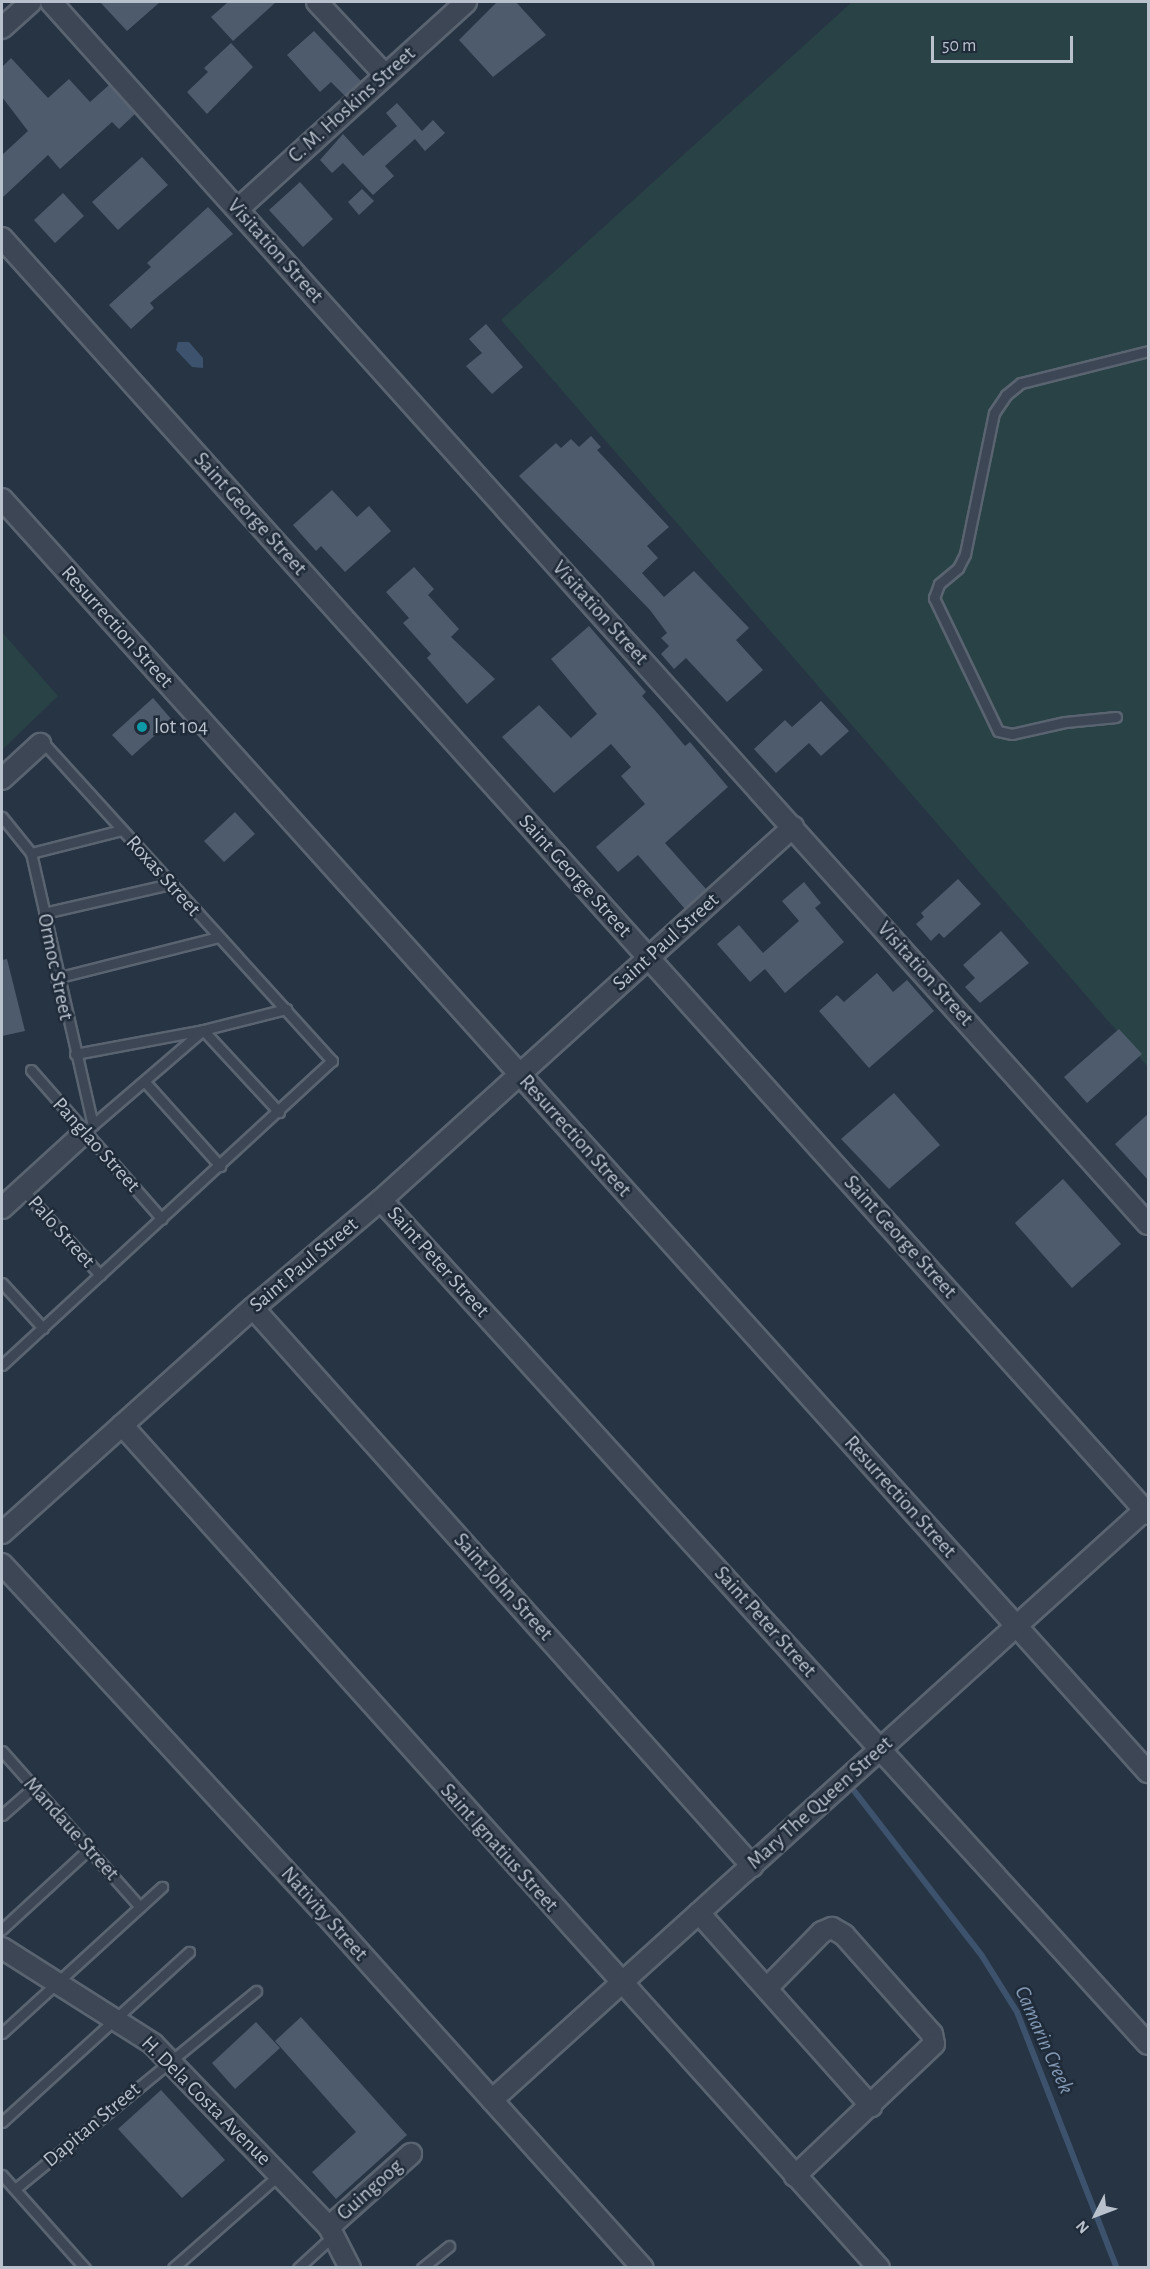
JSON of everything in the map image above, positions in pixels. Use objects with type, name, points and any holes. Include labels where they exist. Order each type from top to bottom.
[{"type":"street","points":[[2,28],[31,2]]},
{"type":"street","name":"Visitation Street","points":[[51,2],[1149,1224]]},
{"type":"street","points":[[317,2],[385,75]]},
{"type":"street","name":"C. M. Hoskins Street","points":[[238,209],[466,2]]},
{"type":"street","name":"Saint George Street","points":[[2,238],[1147,1510]]},
{"type":"street","name":"Resurrection Street","points":[[2,499],[1149,1772]]},
{"type":"street","points":[[2,779],[40,744]]},
{"type":"street","name":"Saint Paul Street","points":[[2,1533],[253,1308],[381,1200],[793,827]]},
{"type":"street","points":[[2,1208],[88,1129]]},
{"type":"street","name":"Saint Peter Street","points":[[381,1200],[1149,2044]]},
{"type":"street","name":"Saint John Street","points":[[253,1308],[752,1866]]},
{"type":"street","name":"Saint Ignatius Street","points":[[122,1425],[621,1984],[879,2268]]},
{"type":"street","name":"Mary The Queen Street","points":[[492,2100],[1147,1510]]},
{"type":"street","name":"Nativity Street","points":[[2,1564],[644,2268]]},
{"type":"street","points":[[699,1913],[871,2106]]},
{"type":"street","points":[[767,1988],[822,1932],[832,1928],[844,1935],[932,2034],[934,2044],[795,2176]]},
{"type":"street","name":"H. Dela Costa Avenue","points":[[2,1948],[114,2018],[170,2060],[332,2230],[350,2268]]},
{"type":"street","name":"Guingoog","points":[[332,2230],[411,2154]]},
{"type":"lane","points":[[1116,717],[1065,722],[1012,734],[998,730],[934,598],[939,584],[958,568],[965,554],[994,413],[1005,395],[1021,383],[1149,351]]},
{"type":"lane","name":"Roxas Street","points":[[40,744],[332,1061],[279,1112]]},
{"type":"lane","name":"Ormoc Street","points":[[2,817],[31,853],[56,978],[75,1054],[88,1129]]},
{"type":"lane","points":[[31,853],[121,830]]},
{"type":"lane","points":[[44,913],[171,884]]},
{"type":"lane","points":[[56,978],[218,937]]},
{"type":"lane","points":[[75,1054],[203,1030],[286,1009]]},
{"type":"lane","points":[[88,1129],[203,1030]]},
{"type":"lane","points":[[2,1365],[279,1112],[203,1030]]},
{"type":"lane","name":"Panglao Street","points":[[31,1070],[88,1129],[162,1219]]},
{"type":"lane","points":[[145,1082],[220,1166]]},
{"type":"lane","name":"Palo Street","points":[[22,1189],[100,1275]]},
{"type":"lane","points":[[2,1283],[43,1328]]},
{"type":"lane","name":"Mandaue Street","points":[[2,1750],[140,1907]]},
{"type":"lane","points":[[2,1815],[34,1786]]},
{"type":"lane","points":[[2,1929],[89,1849]]},
{"type":"lane","points":[[2,2033],[56,1981],[162,1887]]},
{"type":"lane","points":[[2,2122],[189,1952]]},
{"type":"lane","name":"Dapitan Street","points":[[15,2189],[256,1991]]},
{"type":"lane","points":[[2,2175],[85,2268]]},
{"type":"lane","points":[[173,2268],[279,2175]]},
{"type":"lane","points":[[298,2268],[332,2230]]},
{"type":"lane","points":[[422,2268],[449,2246]]},
{"type":"green space","points":[[852,2],[1148,2],[1148,1067],[501,320]]},
{"type":"green space","points":[[2,632],[58,696],[2,750]]},
{"type":"water","points":[[178,342],[189,342],[203,358],[203,368],[192,367],[176,350]]},
{"type":"building","points":[[100,2],[160,2],[127,31]]},
{"type":"building","points":[[228,2],[276,2],[233,41],[211,17]]},
{"type":"building","points":[[497,2],[516,2],[546,35],[493,77],[459,40]]},
{"type":"building","points":[[314,31],[361,81],[345,96],[331,82],[320,92],[287,55]]},
{"type":"building","points":[[231,43],[253,67],[207,114],[187,92],[208,72],[204,68]]},
{"type":"building","points":[[11,58],[48,98],[69,79],[90,102],[109,85],[135,114],[119,129],[112,122],[60,169],[48,155],[2,198],[2,155],[28,131],[2,97],[2,67]]},
{"type":"building","points":[[397,103],[422,131],[433,120],[445,133],[425,151],[415,139],[385,166],[394,176],[373,195],[343,163],[332,173],[320,160],[343,134],[363,156],[397,126],[386,113]]},
{"type":"building","points":[[142,157],[168,185],[118,230],[92,202]]},
{"type":"building","points":[[300,182],[333,219],[303,247],[269,210]]},
{"type":"building","points":[[362,189],[374,201],[359,215],[348,202]]},
{"type":"building","points":[[63,193],[84,216],[55,243],[34,220]]},
{"type":"building","points":[[208,207],[233,234],[150,303],[154,308],[131,329],[109,305],[151,267],[147,263]]},
{"type":"building","points":[[486,324],[523,367],[492,394],[466,366],[482,353],[469,339]]},
{"type":"building","points":[[591,436],[601,447],[597,450],[669,527],[647,546],[658,558],[642,573],[664,597],[694,571],[749,628],[736,640],[763,670],[727,702],[686,658],[674,669],[661,654],[669,646],[661,638],[667,633],[650,610],[519,476],[556,443],[561,448],[571,439],[579,447]]},
{"type":"building","points":[[332,490],[357,517],[369,506],[391,531],[345,572],[321,546],[316,551],[293,525]]},
{"type":"building","points":[[414,567],[434,589],[428,595],[459,629],[451,637],[495,679],[467,704],[427,658],[431,654],[403,623],[409,618],[386,592]]},
{"type":"building","points":[[589,626],[646,692],[642,696],[685,746],[690,742],[728,787],[665,843],[706,889],[685,909],[638,855],[618,872],[596,847],[645,804],[621,776],[631,767],[611,744],[554,793],[502,737],[539,705],[571,738],[597,714],[551,659]]},
{"type":"building","name":"lot 104","points":[[153,698],[172,720],[132,756],[112,735]]},
{"type":"building","points":[[821,701],[849,731],[821,756],[809,743],[776,773],[754,749],[785,720],[792,727]]},
{"type":"building","points":[[235,812],[255,834],[224,862],[204,841]]},
{"type":"building","points":[[958,879],[981,904],[944,938],[939,933],[931,941],[916,924],[924,917],[921,913]]},
{"type":"building","points":[[804,882],[821,903],[815,908],[844,942],[785,993],[765,969],[750,982],[717,944],[739,925],[763,953],[799,921],[782,901]]},
{"type":"building","points":[[1001,931],[1029,963],[980,1003],[965,987],[975,978],[963,965]]},
{"type":"building","points":[[7,959],[25,1031],[2,1036],[2,960]]},
{"type":"building","points":[[877,973],[893,992],[907,980],[934,1011],[869,1068],[819,1011],[837,995],[844,1002]]},
{"type":"building","points":[[1119,1029],[1142,1054],[1087,1103],[1064,1077]]},
{"type":"building","points":[[894,1093],[940,1145],[889,1189],[841,1139]]},
{"type":"building","points":[[1149,1113],[1149,1181],[1115,1144]]},
{"type":"building","points":[[1063,1179],[1121,1244],[1072,1288],[1015,1223]]},
{"type":"building","points":[[301,2017],[407,2135],[336,2199],[312,2172],[356,2132],[275,2041]]},
{"type":"building","points":[[256,2022],[280,2048],[235,2089],[212,2063]]},
{"type":"building","points":[[161,2090],[225,2160],[182,2198],[118,2129]]},
{"type":"waterway","name":"Camarin Creek","points":[[855,1792],[982,1956],[1017,2012],[1117,2268]]},
{"type":"place","name":"lot 104","points":[[142,727]]}]
